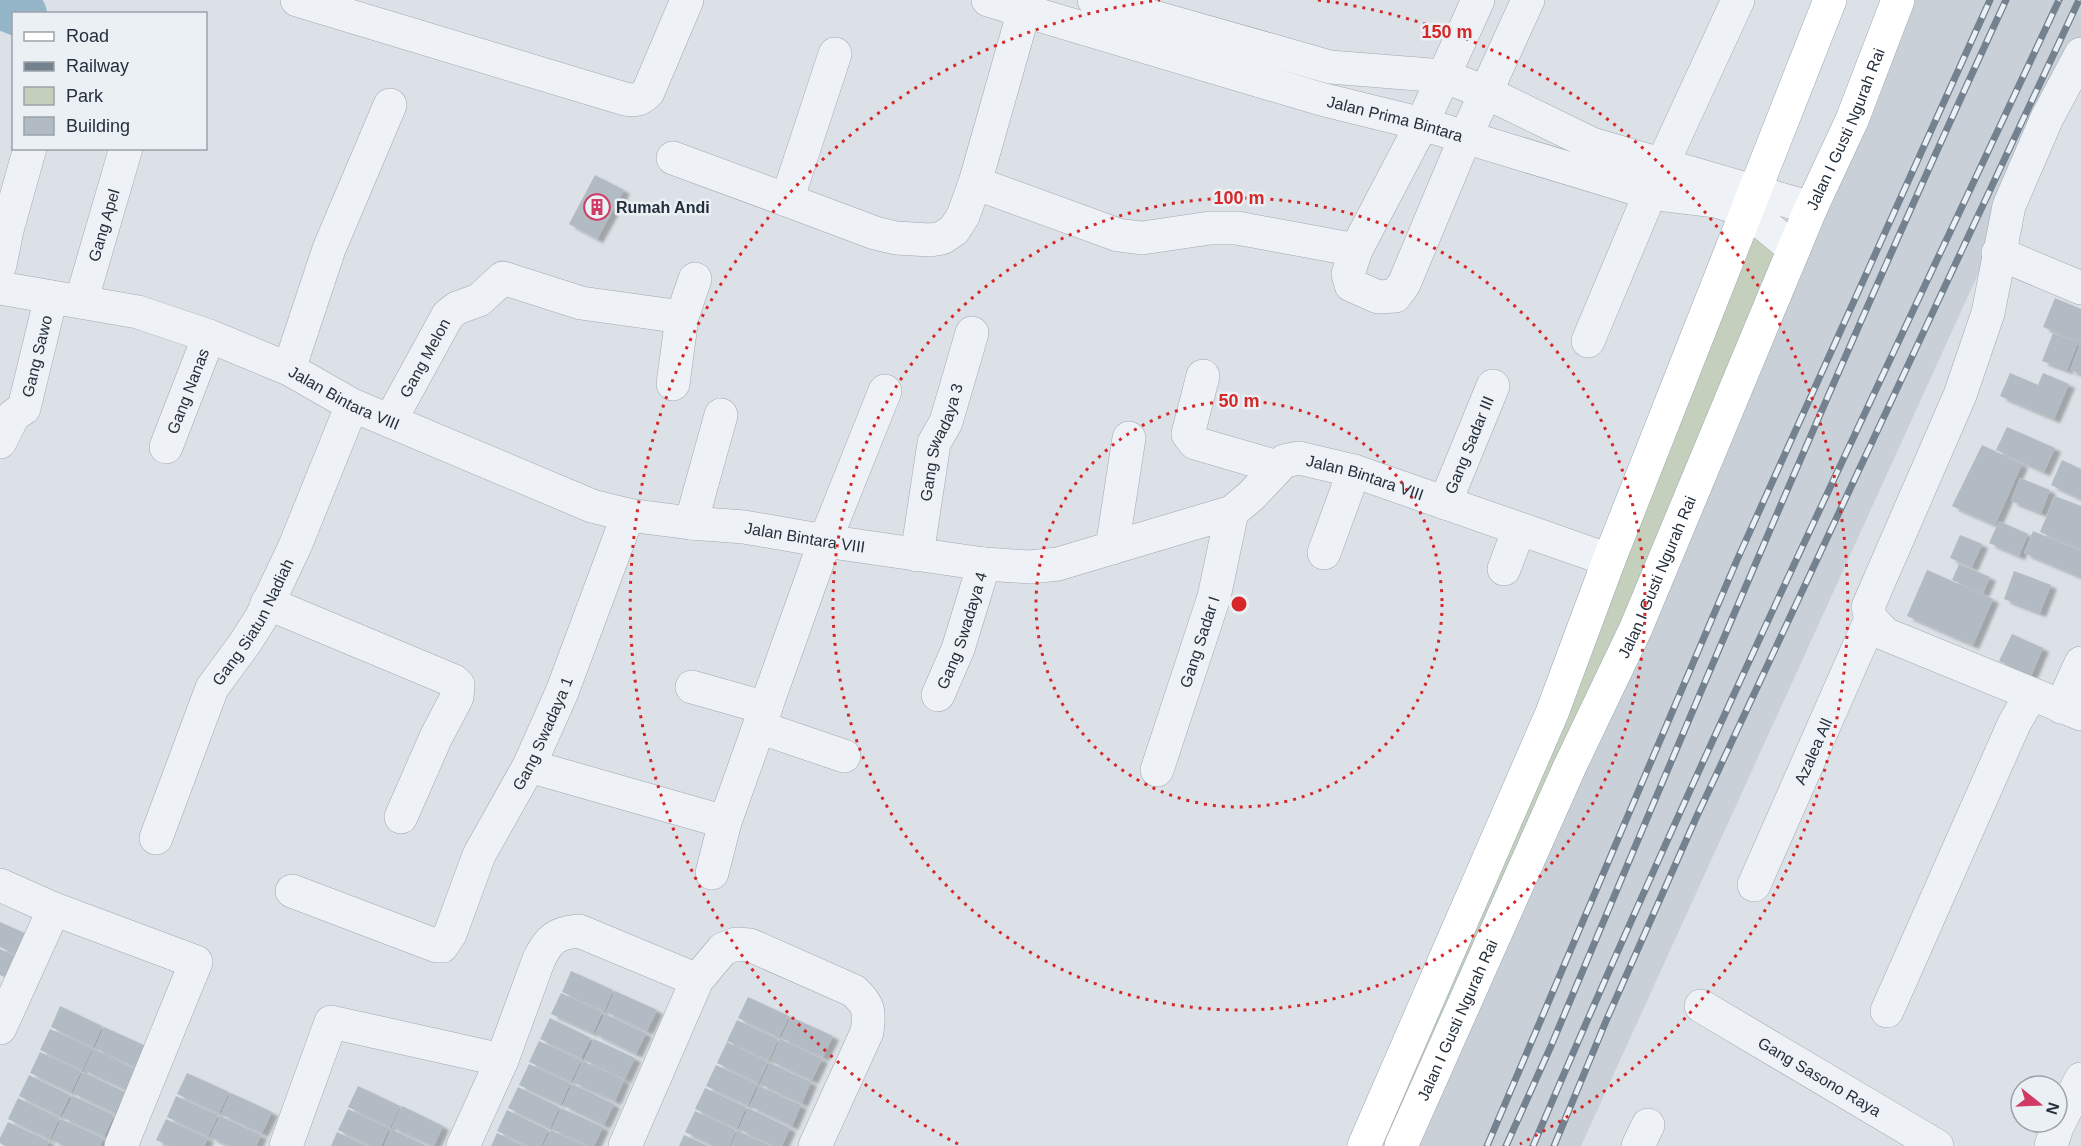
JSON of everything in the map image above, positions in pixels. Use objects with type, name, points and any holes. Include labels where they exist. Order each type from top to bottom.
[{"type":"main road","name":"Jalan I Gusti Ngurah Rai","points":[[1364,1146],[1552,713],[1609,560],[1830,0]]},
{"type":"main road","name":"Jalan I Gusti Ngurah Rai","points":[[1401,1146],[1570,766],[1636,628],[1811,208],[1852,120],[1898,0]]},
{"type":"street","points":[[297,0],[450,48],[634,100],[642,98],[648,92],[687,0]]},
{"type":"street","name":"Jalan Prima Bintara","points":[[988,0],[1025,6],[1322,99],[1422,124],[1465,138],[1656,179],[1716,201],[1811,208]]},
{"type":"street","name":"Jalan Prima Bintara","points":[[1094,0],[1330,67],[1443,76],[1485,92],[1592,144],[1656,179]]},
{"type":"street","points":[[1478,0],[1422,124],[1356,250],[1348,274],[1351,285],[1378,297],[1395,296],[1404,284],[1485,92],[1528,0]]},
{"type":"street","points":[[1588,341],[1656,179],[1738,0]]},
{"type":"street","points":[[674,158],[875,233],[896,238],[930,240],[942,238],[954,230],[963,216],[975,183],[1025,6]]},
{"type":"street","points":[[787,200],[835,54]]},
{"type":"street","name":"Azalea All","points":[[1754,885],[1871,619],[1868,607],[1960,395],[1988,313],[2009,206],[2047,118],[2081,54]]},
{"type":"street","points":[[289,369],[329,249],[390,105]]},
{"type":"street","points":[[0,265],[7,230],[29,150]]},
{"type":"street","name":"Gang Apel","points":[[66,299],[125,150]]},
{"type":"street","points":[[975,183],[1118,236],[1142,238],[1210,228],[1237,228],[1356,250]]},
{"type":"street","name":"Jalan Prima Bintara","points":[[1752,202],[1794,249]]},
{"type":"street","points":[[1998,253],[2081,288]]},
{"type":"street","name":"Gang Melon","points":[[390,421],[448,315],[457,308],[479,300],[503,278],[581,303],[682,317]]},
{"type":"street","points":[[673,384],[682,317],[695,279]]},
{"type":"street","name":"Jalan Bintara VIII","points":[[0,288],[138,312],[208,336],[289,369],[352,405],[592,506],[628,515],[744,527],[916,555],[984,564],[1030,567],[1058,564],[1232,512],[1251,496],[1284,461],[1299,458],[1354,471],[1609,560]]},
{"type":"street","name":"Gang Sawo","points":[[0,442],[13,416],[24,408],[66,299]]},
{"type":"street","name":"Gang Swadaya 3","points":[[916,555],[934,443],[946,422],[972,333]]},
{"type":"street","name":"Gang Nanas","points":[[166,447],[208,336]]},
{"type":"street","points":[[1203,376],[1188,434],[1195,443],[1277,467]]},
{"type":"street","name":"Gang Sadar III","points":[[1445,503],[1493,386]]},
{"type":"street","points":[[712,873],[726,822],[825,542],[885,391]]},
{"type":"street","name":"Gang Siatun Nadiah","points":[[156,838],[212,688],[245,643],[267,603],[295,546],[352,405]]},
{"type":"street","points":[[691,523],[721,415]]},
{"type":"street","points":[[1112,548],[1129,438]]},
{"type":"street","points":[[1324,553],[1354,471]]},
{"type":"street","name":"Gang Sadar I","points":[[1157,770],[1214,597],[1232,512]]},
{"type":"street","name":"Gang Swadaya 1","points":[[292,891],[442,946],[450,934],[478,855],[529,766],[562,692],[628,515]]},
{"type":"street","points":[[1504,569],[1519,529]]},
{"type":"street","name":"Gang Swadaya 4","points":[[938,695],[958,650],[984,564]]},
{"type":"street","points":[[267,603],[457,682],[459,690],[457,697],[436,737],[401,817]]},
{"type":"street","points":[[1871,619],[1886,634],[2071,710],[2081,663]]},
{"type":"street","points":[[692,687],[844,756]]},
{"type":"street","points":[[1887,1011],[2014,724],[2031,694]]},
{"type":"street","points":[[529,766],[726,822]]},
{"type":"street","points":[[0,885],[54,909],[196,962],[121,1146]]},
{"type":"street","points":[[0,1028],[54,909]]},
{"type":"street","points":[[464,1146],[502,1060],[539,959],[547,944],[561,934],[579,931],[588,933],[697,980]]},
{"type":"street","points":[[625,1146],[697,980],[723,949],[736,944],[750,945],[854,991],[866,1002],[869,1016],[867,1032],[815,1146]]},
{"type":"street","name":"Gang Sasono Raya","points":[[1701,1006],[1937,1146]]},
{"type":"street","points":[[286,1146],[331,1022],[502,1060]]},
{"type":"street","points":[[2051,1146],[2057,1127],[2081,1079]]},
{"type":"shaded area","points":[[1898,0],[2081,0],[2081,48],[1581,1146],[1401,1146]]},
{"type":"green space","points":[[1748,211],[1794,249],[1401,1146],[1364,1146]]},
{"type":"building","name":"Rumah Andi","points":[[595,175],[624,190],[597,239],[569,224]]},
{"type":"building","points":[[2055,298],[2081,309],[2081,342],[2043,327]]},
{"type":"building","points":[[2053,333],[2078,342],[2067,370],[2042,361]]},
{"type":"building","points":[[2081,342],[2081,374],[2070,370]]},
{"type":"building","points":[[2010,373],[2038,385],[2043,373],[2069,384],[2054,419],[2000,396]]},
{"type":"building","points":[[2007,427],[2055,448],[2044,472],[1996,450]]},
{"type":"building","points":[[1982,445],[2022,464],[1995,525],[1952,506]]},
{"type":"building","points":[[2062,460],[2081,469],[2081,499],[2051,485]]},
{"type":"building","points":[[2020,478],[2050,490],[2041,513],[2011,501]]},
{"type":"building","points":[[2055,496],[2081,506],[2081,549],[2040,532]]},
{"type":"building","points":[[1999,521],[2028,534],[2019,556],[1989,543]]},
{"type":"building","points":[[2033,531],[2081,551],[2081,577],[2024,553]]},
{"type":"building","points":[[1960,535],[1982,544],[1972,567],[1950,558]]},
{"type":"building","points":[[1959,564],[1990,577],[1983,593],[1952,580]]},
{"type":"building","points":[[1927,570],[1993,599],[1973,645],[1907,616]]},
{"type":"building","points":[[2014,571],[2051,585],[2040,613],[2004,599]]},
{"type":"building","points":[[2012,634],[2043,648],[2031,676],[1999,661]]},
{"type":"building","points":[[0,922],[29,935],[20,956],[0,947]]},
{"type":"building","points":[[0,949],[19,958],[9,979],[0,975]]},
{"type":"building","points":[[571,971],[613,990],[604,1011],[562,992]]},
{"type":"building","points":[[615,991],[657,1010],[647,1031],[606,1012]]},
{"type":"building","points":[[561,993],[602,1012],[593,1033],[551,1014]]},
{"type":"building","points":[[748,997],[789,1016],[779,1037],[738,1018]]},
{"type":"building","points":[[60,1006],[102,1026],[93,1047],[51,1027]]},
{"type":"building","points":[[605,1014],[646,1033],[636,1054],[595,1034]]},
{"type":"building","points":[[791,1017],[833,1036],[823,1057],[781,1038]]},
{"type":"building","points":[[550,1018],[591,1038],[581,1058],[540,1039]]},
{"type":"building","points":[[737,1020],[778,1039],[769,1060],[727,1041]]},
{"type":"building","points":[[104,1027],[146,1046],[136,1067],[95,1048]]},
{"type":"building","points":[[50,1029],[92,1048],[82,1070],[40,1050]]},
{"type":"building","points":[[594,1039],[635,1058],[625,1079],[584,1060]]},
{"type":"building","points":[[780,1039],[822,1059],[812,1080],[771,1061]]},
{"type":"building","points":[[539,1041],[581,1060],[571,1081],[529,1062]]},
{"type":"building","points":[[727,1042],[768,1062],[758,1083],[717,1063]]},
{"type":"building","points":[[94,1049],[135,1069],[126,1089],[84,1070]]},
{"type":"building","points":[[40,1052],[81,1071],[71,1092],[30,1073]]},
{"type":"building","points":[[583,1061],[624,1080],[615,1101],[573,1082]]},
{"type":"building","points":[[770,1063],[811,1082],[802,1103],[760,1084]]},
{"type":"building","points":[[529,1064],[570,1083],[561,1104],[519,1085]]},
{"type":"building","points":[[716,1065],[757,1084],[748,1105],[706,1086]]},
{"type":"building","points":[[83,1072],[125,1092],[115,1113],[73,1093]]},
{"type":"building","points":[[187,1073],[229,1092],[219,1113],[177,1094]]},
{"type":"building","points":[[29,1075],[70,1095],[60,1116],[19,1096]]},
{"type":"building","points":[[572,1084],[614,1104],[604,1125],[563,1105]]},
{"type":"building","points":[[358,1086],[400,1106],[390,1127],[348,1107]]},
{"type":"building","points":[[759,1086],[801,1105],[792,1126],[750,1106]]},
{"type":"building","points":[[518,1087],[559,1107],[550,1128],[508,1108]]},
{"type":"building","points":[[705,1088],[746,1107],[737,1128],[695,1109]]},
{"type":"building","points":[[231,1093],[272,1112],[262,1133],[221,1114]]},
{"type":"building","points":[[73,1096],[114,1115],[104,1136],[62,1117]]},
{"type":"building","points":[[176,1096],[218,1115],[208,1136],[167,1117]]},
{"type":"building","points":[[18,1098],[59,1118],[50,1139],[8,1119]]},
{"type":"building","points":[[402,1106],[443,1126],[434,1146],[392,1127]]},
{"type":"building","points":[[561,1108],[603,1127],[594,1146],[589,1146],[552,1129]]},
{"type":"building","points":[[748,1108],[790,1128],[782,1146],[775,1146],[739,1129]]},
{"type":"building","points":[[348,1109],[389,1128],[381,1146],[372,1146],[338,1130]]},
{"type":"building","points":[[507,1110],[548,1130],[541,1146],[529,1146],[497,1131]]},
{"type":"building","points":[[695,1111],[736,1130],[729,1146],[715,1146],[685,1132]]},
{"type":"building","points":[[220,1116],[261,1135],[256,1146],[230,1146],[210,1137]]},
{"type":"building","points":[[61,1119],[103,1138],[100,1146],[65,1146],[52,1140]]},
{"type":"building","points":[[166,1119],[208,1138],[204,1146],[170,1146],[156,1140]]},
{"type":"building","points":[[8,1122],[49,1141],[47,1146],[5,1146],[0,1143]]},
{"type":"building","points":[[391,1129],[427,1146],[384,1146]]},
{"type":"building","points":[[551,1130],[585,1146],[543,1146]]},
{"type":"building","points":[[738,1131],[771,1146],[731,1146]]},
{"type":"building","points":[[337,1132],[367,1146],[331,1146]]},
{"type":"building","points":[[497,1133],[524,1146],[491,1146]]},
{"type":"building","points":[[684,1135],[708,1146],[679,1146]]},
{"type":"waterway","points":[[0,5],[18,12]]},
{"type":"railway","points":[[1487,1146],[1737,560],[1990,0]]},
{"type":"railway","points":[[1506,1146],[1551,1046],[1831,390],[2006,0]]},
{"type":"railway","points":[[1533,1146],[1725,714],[2059,0]]},
{"type":"railway","points":[[1554,1146],[1606,1021],[1696,818],[2079,0]]},
{"type":"place","name":"Rumah Andi","points":[[597,207]]}]
